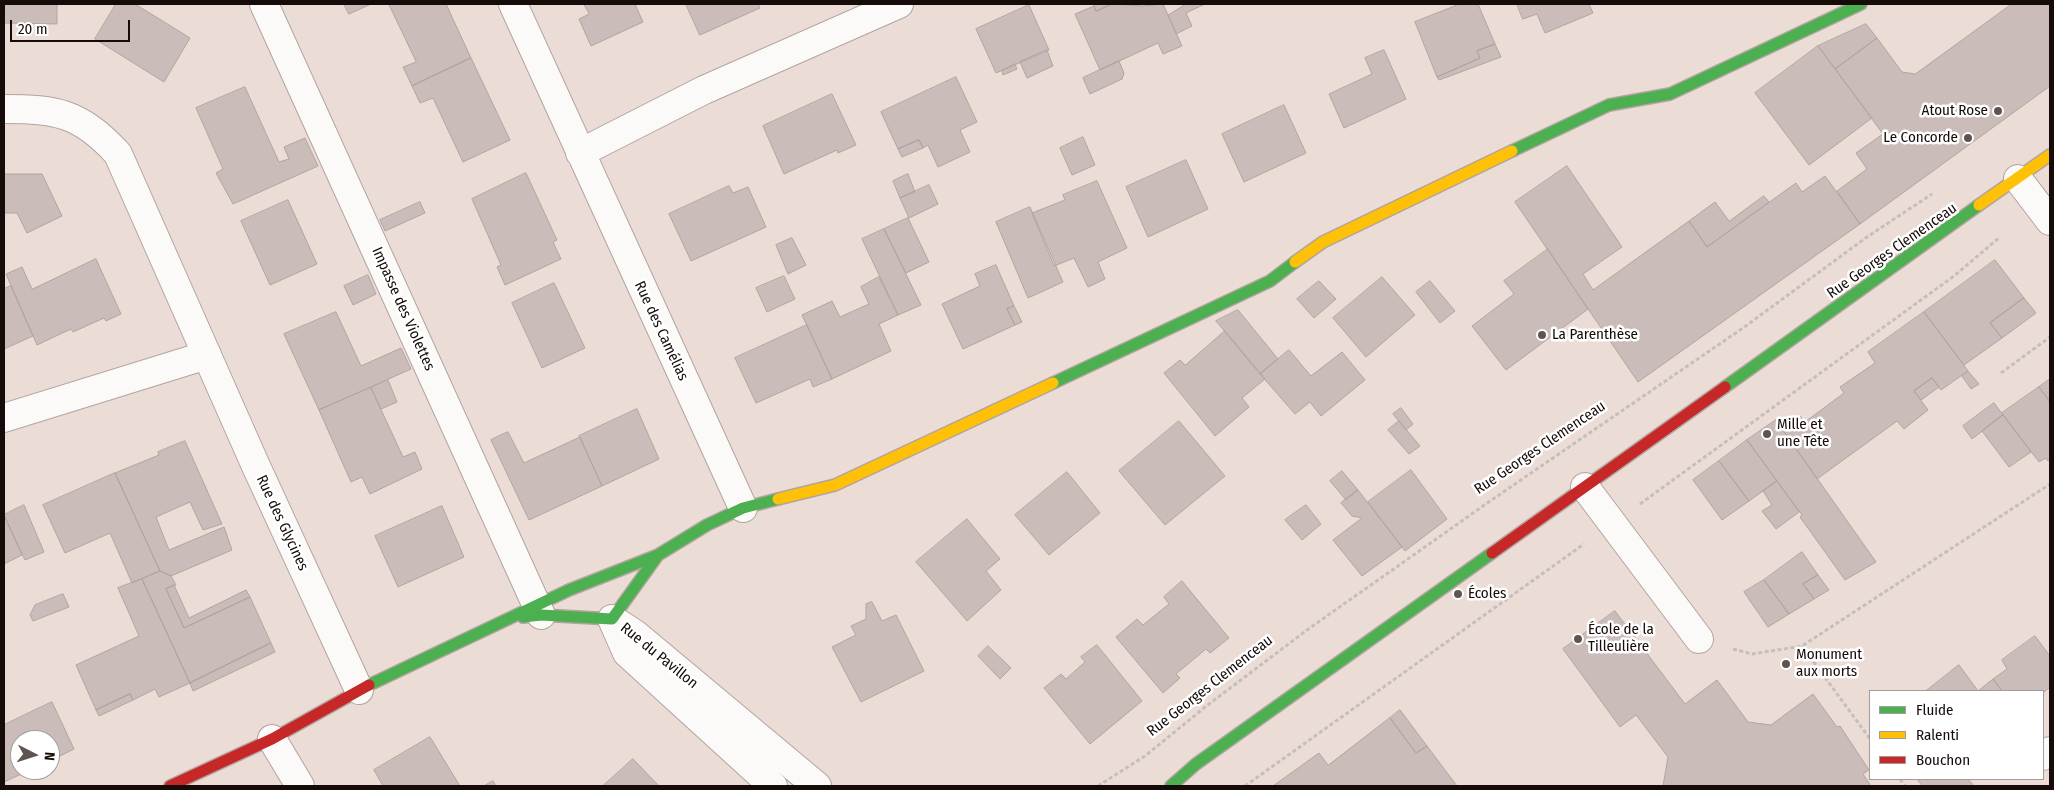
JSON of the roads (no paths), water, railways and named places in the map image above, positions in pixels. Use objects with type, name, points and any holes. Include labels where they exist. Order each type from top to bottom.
[{"type":"main road","points":[[170,786],[272,739],[359,690],[510,618],[539,610],[569,590],[658,555],[707,525],[743,508],[834,485],[1270,281],[1323,242],[1610,104],[1670,94],[1861,4]]},
{"type":"main road","name":"Rue Georges Clemenceau","points":[[1171,786],[1196,764],[2050,156]]},
{"type":"main road","points":[[539,610],[612,619],[658,555]]},
{"type":"main road","name":"Rue Georges Clemenceau","points":[[1158,782],[1196,764]]},
{"type":"street","name":"Impasse des Violettes","points":[[264,4],[539,610]]},
{"type":"street","name":"Rue des Camélias","points":[[512,4],[743,508]]},
{"type":"street","points":[[580,154],[704,90],[899,4]]},
{"type":"street","name":"Rue des Glycines","points":[[4,109],[58,112],[82,121],[102,136],[118,154],[359,690]]},
{"type":"street","points":[[2018,179],[2050,221]]},
{"type":"street","points":[[4,418],[207,355]]},
{"type":"street","points":[[1585,487],[1699,639]]},
{"type":"street","name":"Rue du Pavillon","points":[[612,619],[627,653],[774,786]]},
{"type":"street","name":"Rue du Pavillon","points":[[612,619],[635,634],[817,786]]},
{"type":"street","points":[[272,739],[300,786]]},
{"type":"place","name":"Atout Rose","points":[[1998,111]]},
{"type":"place","name":"Le Concorde","points":[[1968,138]]},
{"type":"place","name":"La Parenthèse","points":[[1542,335]]},
{"type":"place","name":"Mille et une Tête","points":[[1767,434]]},
{"type":"place","name":"Écoles","points":[[1458,594]]},
{"type":"place","name":"École de la Tilleulière","points":[[1578,639]]},
{"type":"place","name":"Monument aux morts","points":[[1786,664]]}]
